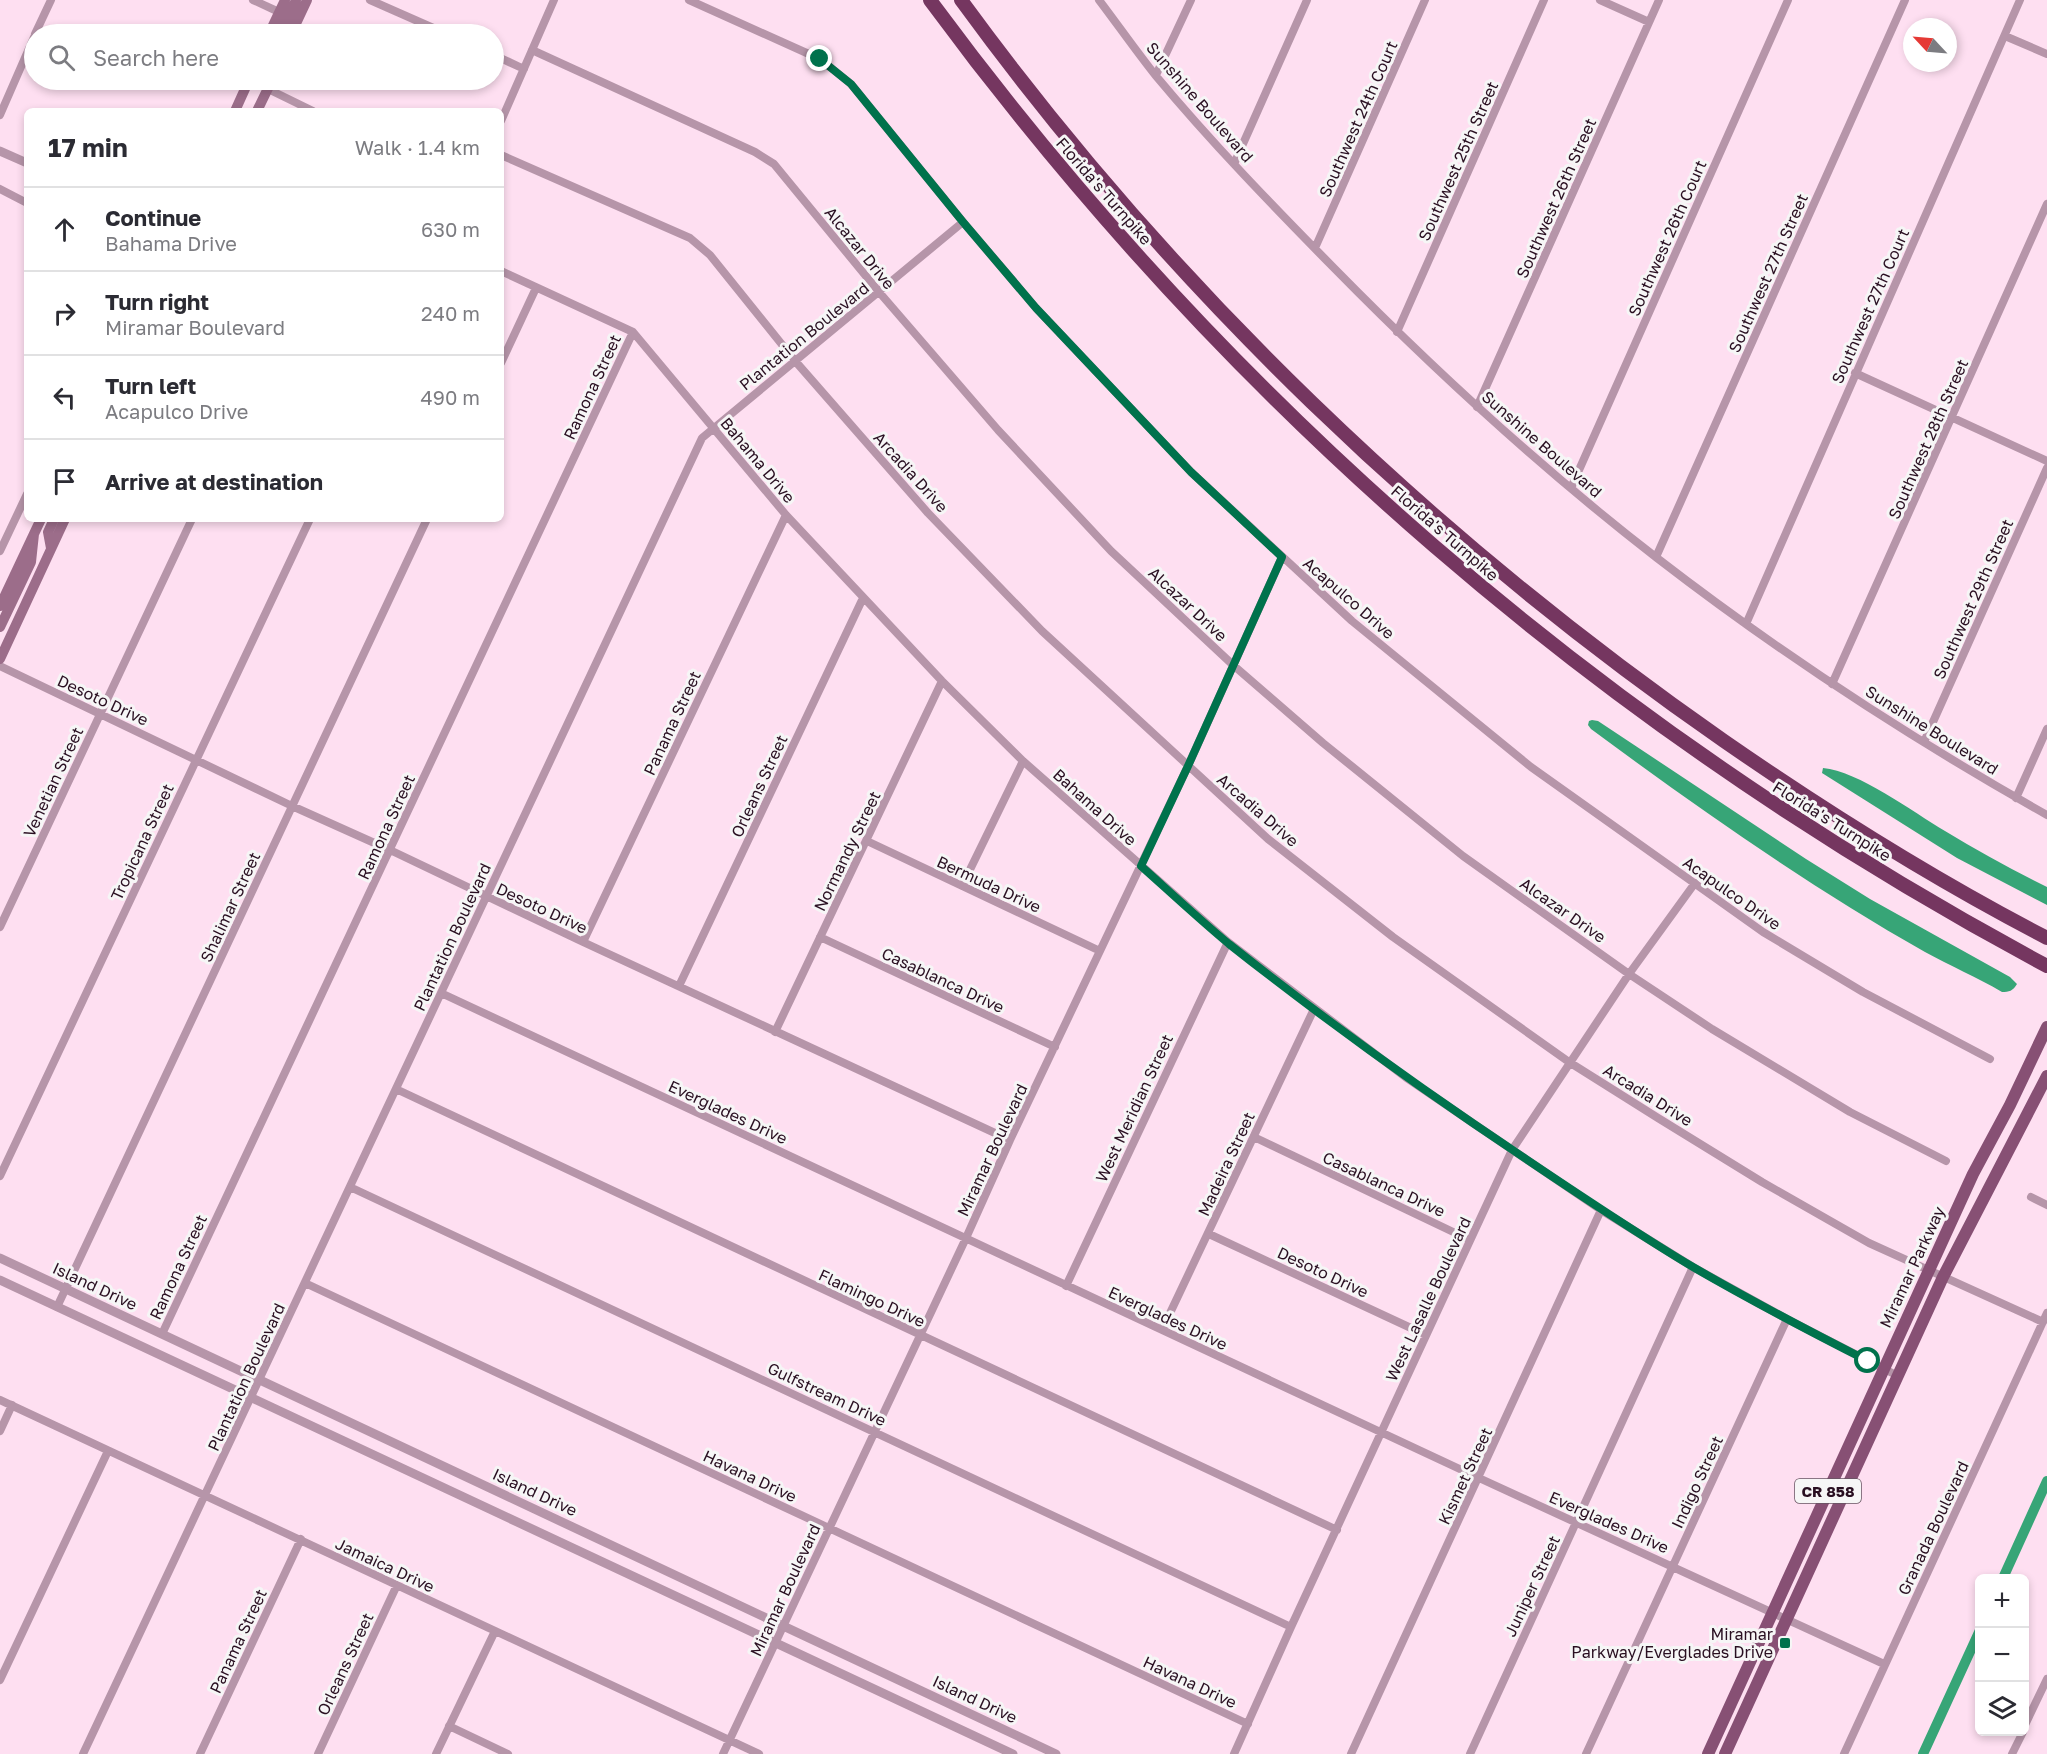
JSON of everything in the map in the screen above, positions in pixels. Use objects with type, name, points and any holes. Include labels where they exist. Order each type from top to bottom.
[{"type":"highway","name":"Florida's Turnpike","points":[[930,0],[1040,143],[1140,260],[1256,382],[1430,544],[1556,648],[1723,770],[1879,871],[2047,966]]},
{"type":"highway","name":"Florida's Turnpike","points":[[961,0],[1074,146],[1191,279],[1302,393],[1455,534],[1523,591],[1617,664],[1775,776],[1909,860],[2047,938]]},
{"type":"main road","points":[[274,24],[285,0]]},
{"type":"main road","points":[[285,24],[296,0]]},
{"type":"main road","points":[[296,24],[307,0]]},
{"type":"main road","points":[[236,108],[244,90]]},
{"type":"main road","points":[[258,108],[265,90]]},
{"type":"main road","points":[[0,606],[40,522]]},
{"type":"main road","points":[[51,548],[48,532],[53,522]]},
{"type":"main road","points":[[0,659],[64,522]]},
{"type":"main road","points":[[0,627],[30,562],[34,534]]},
{"type":"main road","name":"Miramar Parkway","points":[[1708,1754],[1973,1174],[2010,1105],[2047,1028]]},
{"type":"main road","name":"Miramar Parkway","points":[[1725,1754],[1943,1277],[2047,1076]]},
{"type":"street","points":[[40,24],[51,0]]},
{"type":"street","points":[[253,0],[279,12]]},
{"type":"street","points":[[370,0],[424,24]]},
{"type":"street","points":[[504,114],[554,0]]},
{"type":"street","name":"Acapulco Drive","points":[[689,0],[820,59],[851,84],[1036,308],[1191,472],[1352,621],[1531,767],[1763,932],[1863,992],[1990,1059]]},
{"type":"street","name":"Sunshine Boulevard","points":[[1099,0],[1156,75],[1234,164],[1315,248],[1397,332],[1477,407],[1571,488],[1656,557],[1832,684],[2047,815]]},
{"type":"street","points":[[1156,75],[1191,0]]},
{"type":"street","points":[[1234,164],[1307,0]]},
{"type":"street","name":"Southwest 24th Court","points":[[1315,248],[1425,0]]},
{"type":"street","name":"Southwest 25th Street","points":[[1397,332],[1544,0]]},
{"type":"street","points":[[1600,0],[1649,22]]},
{"type":"street","name":"Southwest 26th Street","points":[[1477,407],[1659,0]]},
{"type":"street","name":"Southwest 26th Court","points":[[1571,488],[1788,0]]},
{"type":"street","name":"Southwest 27th Street","points":[[1656,557],[1905,0]]},
{"type":"street","name":"Southwest 27th Court","points":[[1746,624],[2020,0]]},
{"type":"street","points":[[2005,36],[2047,54]]},
{"type":"street","name":"Alcazar Drive","points":[[532,50],[755,152],[774,164],[879,292],[998,430],[1111,551],[1233,665],[1323,743],[1462,856],[1629,974],[1712,1029],[1850,1112],[1946,1161]]},
{"type":"street","points":[[504,60],[524,69]]},
{"type":"street","points":[[0,115],[24,61]]},
{"type":"street","points":[[279,90],[308,108]]},
{"type":"street","points":[[0,151],[24,162]]},
{"type":"street","name":"Arcadia Drive","points":[[504,156],[690,238],[710,255],[796,362],[928,513],[1042,631],[1268,839],[1393,937],[1569,1062],[1762,1182],[1869,1243],[2043,1322]]},
{"type":"street","points":[[0,189],[24,201]]},
{"type":"street","name":"Southwest 28th Street","points":[[1832,684],[2047,204]]},
{"type":"street","name":"Plantation Boulevard","points":[[83,1754],[702,438],[963,222]]},
{"type":"street","name":"Bahama Drive","points":[[504,273],[633,332],[786,515],[942,681],[1023,761],[1227,942],[1408,1079],[1602,1210],[1693,1267],[1788,1320],[1898,1376]]},
{"type":"street","points":[[504,357],[536,288]]},
{"type":"street","name":"Ramona Street","points":[[162,1334],[633,332]]},
{"type":"street","points":[[1855,373],[2047,461]]},
{"type":"street","name":"Southwest 29th Street","points":[[1924,742],[2047,468]]},
{"type":"street","points":[[0,551],[24,500]]},
{"type":"street","name":"Panama Street","points":[[583,942],[786,515]]},
{"type":"street","name":"Venetian Street","points":[[0,927],[191,522]]},
{"type":"street","name":"Tropicana Street","points":[[0,1176],[309,522]]},
{"type":"street","name":"Shalimar Street","points":[[57,1307],[426,522]]},
{"type":"street","name":"Miramar Boulevard","points":[[723,1754],[1188,766],[1282,557]]},
{"type":"street","name":"Orleans Street","points":[[679,986],[863,598]]},
{"type":"street","name":"Desoto Drive","points":[[0,666],[292,806],[1010,1140]]},
{"type":"street","name":"Normandy Street","points":[[775,1032],[942,681]]},
{"type":"street","points":[[2016,798],[2047,729]]},
{"type":"street","points":[[962,886],[1023,761]]},
{"type":"street","name":"Bermuda Drive","points":[[867,841],[1100,951]]},
{"type":"street","name":"West Lasalle Boulevard","points":[[1234,1754],[1512,1150],[1629,974],[1695,883]]},
{"type":"street","name":"Casablanca Drive","points":[[820,937],[1055,1047]]},
{"type":"street","name":"West Meridian Street","points":[[1066,1286],[1227,942]]},
{"type":"street","name":"Everglades Drive","points":[[441,993],[1382,1433],[1884,1664]]},
{"type":"street","name":"Madeira Street","points":[[1162,1330],[1314,1009]]},
{"type":"street","name":"Flamingo Drive","points":[[396,1089],[1337,1530]]},
{"type":"street","name":"Casablanca Drive","points":[[1254,1137],[1470,1240]]},
{"type":"street","name":"Gulfstream Drive","points":[[350,1187],[1291,1627]]},
{"type":"street","points":[[2031,1197],[2047,1205]]},
{"type":"street","name":"Kismet Street","points":[[1352,1754],[1602,1210]]},
{"type":"street","name":"Desoto Drive","points":[[1209,1234],[1426,1335]]},
{"type":"street","name":"Island Drive","points":[[0,1258],[1056,1754]]},
{"type":"street","name":"Juniper Street","points":[[1470,1754],[1693,1267]]},
{"type":"street","name":"Island Drive","points":[[0,1280],[1013,1754]]},
{"type":"street","name":"Havana Drive","points":[[305,1283],[1248,1724]]},
{"type":"street","name":"Granada Boulevard","points":[[1844,1754],[2047,1313]]},
{"type":"street","name":"Indigo Street","points":[[1586,1754],[1788,1320]]},
{"type":"street","name":"Jamaica Drive","points":[[0,1400],[759,1754]]},
{"type":"street","points":[[0,1431],[12,1405]]},
{"type":"street","points":[[0,1680],[108,1451]]},
{"type":"street","name":"Panama Street","points":[[200,1754],[301,1539]]},
{"type":"street","name":"Orleans Street","points":[[318,1754],[397,1585]]},
{"type":"street","points":[[436,1754],[495,1631]]},
{"type":"street","points":[[2029,1718],[2047,1679]]},
{"type":"street","points":[[449,1726],[508,1754]]},
{"type":"street","points":[[2012,1754],[2021,1736]]},
{"type":"shaded area","points":[[1592,720],[1598,721],[1870,899],[2010,977],[2017,984],[2011,991],[2002,992],[1925,952],[1839,901],[1755,846],[1591,729],[1588,725]]},
{"type":"shaded area","points":[[1823,768],[1852,776],[1869,784],[1970,846],[2047,887],[2047,905],[1957,858],[1822,773]]},
{"type":"waterway","points":[[2005,1574],[2047,1481]]},
{"type":"waterway","points":[[1923,1754],[1975,1641]]},
{"type":"place","name":"Miramar Parkway/Everglades Drive","points":[[1785,1643]]},
{"type":"route","points":[[820,59],[851,84],[1036,308],[1191,472],[1282,557],[1141,866],[1227,942],[1314,1009],[1408,1079],[1503,1144],[1693,1267],[1868,1361]]}]
